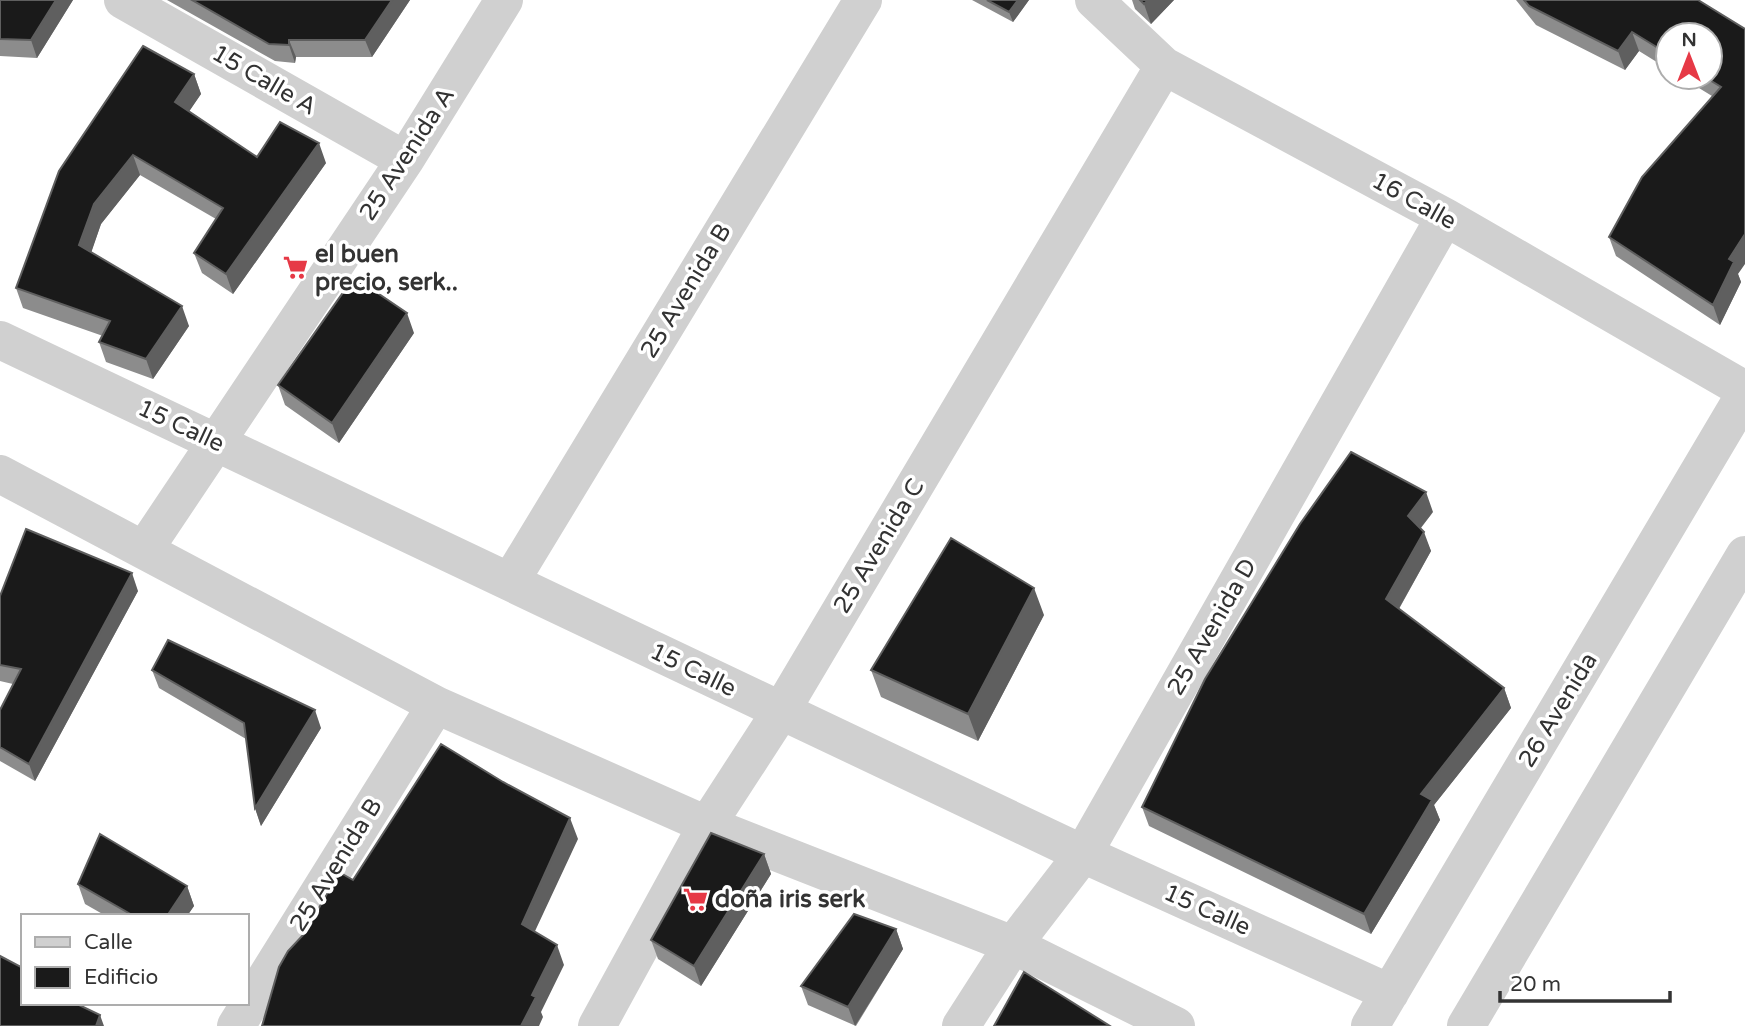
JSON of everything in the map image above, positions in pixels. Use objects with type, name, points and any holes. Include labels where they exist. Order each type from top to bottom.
[{"type":"street","name":"15 Calle A","points":[[124,0],[405,160]]},
{"type":"street","name":"25 Avenida A","points":[[144,550],[405,160],[503,0]]},
{"type":"street","name":"25 Avenida B","points":[[510,582],[863,0]]},
{"type":"street","name":"16 Calle","points":[[1094,0],[1164,66],[1445,217],[1745,392]]},
{"type":"street","name":"25 Avenida C","points":[[597,1026],[707,825],[781,711],[1164,66]]},
{"type":"street","name":"25 Avenida D","points":[[961,1026],[1013,945],[1083,855],[1445,217]]},
{"type":"street","name":"15 Calle","points":[[0,340],[1083,855],[1390,993]]},
{"type":"street","name":"26 Avenida","points":[[1370,1026],[1745,392]]},
{"type":"street","points":[[0,474],[436,705],[707,825],[1013,945],[1176,1026]]},
{"type":"street","points":[[1466,1026],[1745,555]]},
{"type":"street","name":"25 Avenida B","points":[[236,1026],[436,705]]},
{"type":"building","points":[[0,0],[56,0],[31,40],[0,39]]},
{"type":"building","points":[[192,0],[392,0],[365,40],[289,40],[289,45],[269,44]]},
{"type":"building","points":[[987,0],[1018,0],[1009,12]]},
{"type":"building","points":[[1524,0],[1698,0],[1745,29],[1745,234],[1729,259],[1734,262],[1713,305],[1609,237],[1642,177],[1717,91],[1724,91],[1724,21],[1654,21],[1654,45],[1632,32],[1618,51],[1529,6]]},
{"type":"building","points":[[143,46],[194,74],[175,102],[257,157],[280,122],[319,143],[226,274],[194,253],[223,208],[133,155],[94,204],[79,245],[182,306],[146,359],[99,342],[110,321],[16,288],[59,171]]},
{"type":"building","points":[[354,277],[407,313],[332,423],[278,385]]},
{"type":"building","points":[[1351,452],[1426,492],[1408,516],[1424,532],[1386,599],[1504,688],[1421,794],[1432,800],[1364,914],[1142,807],[1205,679],[1300,524]]},
{"type":"building","points":[[26,529],[132,573],[29,764],[0,747],[0,710],[21,669],[0,665],[0,596]]},
{"type":"building","points":[[951,538],[1034,588],[968,714],[871,670]]},
{"type":"building","points":[[168,640],[315,710],[255,808],[244,723],[152,670]]},
{"type":"building","points":[[441,744],[503,782],[570,818],[522,924],[557,945],[532,995],[536,997],[521,1026],[262,1026],[279,967],[288,951],[305,933],[339,872],[353,880]]},
{"type":"building","points":[[711,833],[764,854],[694,966],[651,940]]},
{"type":"building","points":[[100,834],[187,886],[168,914],[130,914],[78,884]]},
{"type":"building","points":[[854,914],[896,929],[848,1007],[801,986]]},
{"type":"building","points":[[0,956],[21,967],[21,1005],[79,1005],[100,1015],[96,1026],[0,1026]]},
{"type":"building","points":[[1024,972],[1110,1026],[994,1026]]},
{"type":"place","name":"el buen precio, serk..","points":[[295,268]]},
{"type":"place","name":"doña iris serk","points":[[695,899]]}]
